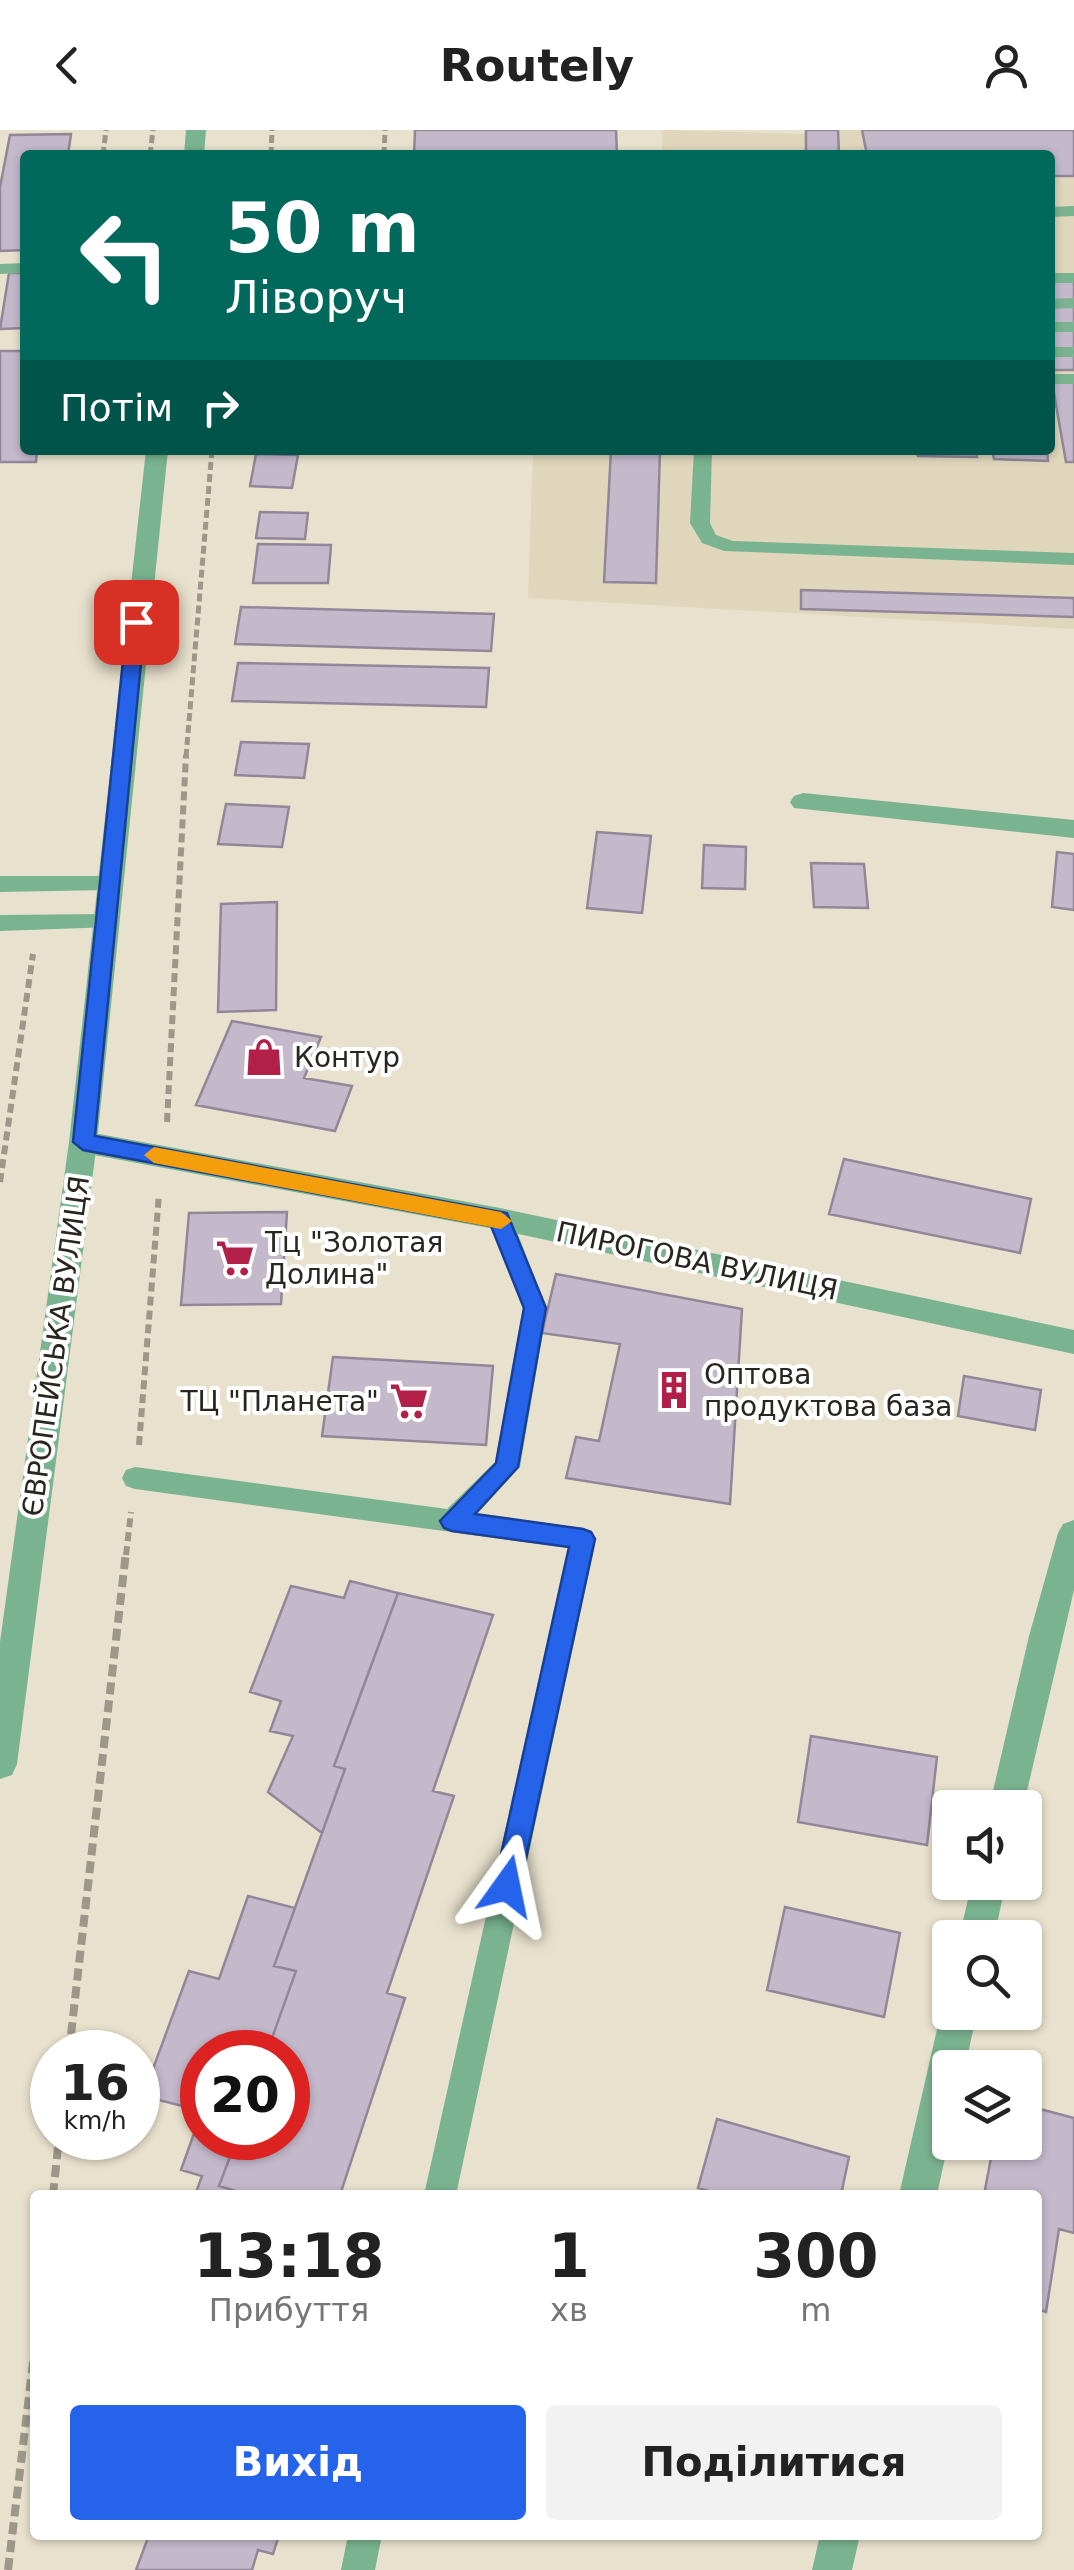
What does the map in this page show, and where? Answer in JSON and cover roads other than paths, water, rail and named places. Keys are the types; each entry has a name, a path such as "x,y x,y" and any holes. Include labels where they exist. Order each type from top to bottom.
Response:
{"street":[{"name":"ЄВРОПЕЙСЬКА ВУЛИЦЯ","path":"0,1764 83,1142 156,455"},
{"path":"803,802 1074,829"},
{"name":"ПИРОГОВА ВУЛИЦЯ","path":"83,1142 500,1219 1074,1342"},
{"path":"1010,1790 1045,1636 1074,1534"},
{"path":"919,2190 955,2030"},
{"path":"832,2570 839,2540"}],"lane":[{"path":"703,455 700,523 710,539 731,547 1074,559"},
{"path":"0,884 108,883"},
{"path":"0,923 104,922"},
{"path":"452,1521 506,1467 535,1308 500,1219"},
{"path":"135,1478 583,1539 441,2190"},
{"path":"358,2570 364,2540"}],"place":[{"name":"Контур","path":"264,1057"},
{"name":"Тц \"Золотая Долина\"","path":"235,1258"},
{"name":"Оптова продуктова база","path":"674,1390"},
{"name":"ТЦ \"Планета\"","path":"409,1401"}]}
